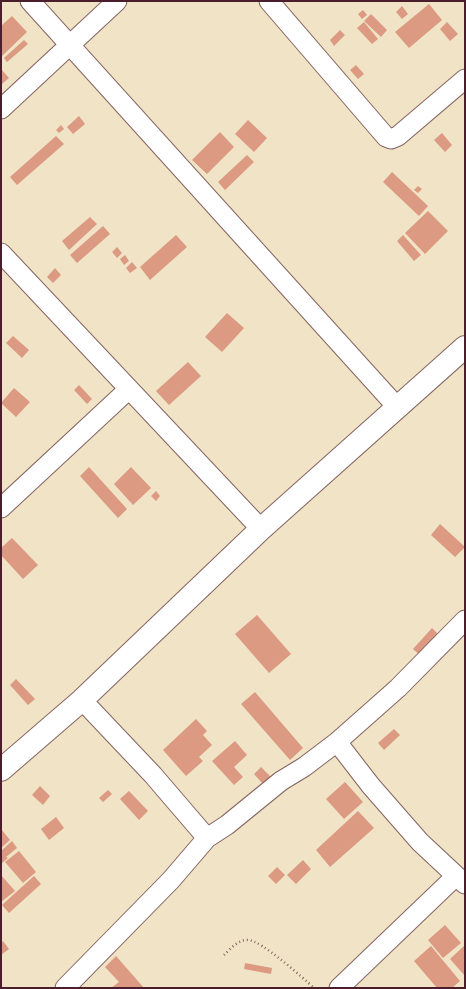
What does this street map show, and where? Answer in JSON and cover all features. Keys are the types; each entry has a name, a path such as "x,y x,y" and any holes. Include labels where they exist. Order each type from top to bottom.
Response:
{"street":[{"path":"30,1 398,408"},
{"path":"1,109 117,1"},
{"path":"274,3 386,137 391,138 398,136 464,82"},
{"path":"1,252 261,529"},
{"path":"1,770 82,700 261,529 465,347"},
{"path":"1,508 129,389"},
{"path":"65,988 175,875 207,838 230,823 281,781 304,767 337,742 398,688 446,640 462,629"},
{"path":"82,700 153,775 207,838"},
{"path":"337,742 371,786 420,842 461,880 339,988"}],"path":[{"path":"224,955 233,946 244,940 253,941 282,961 314,988"}],"building":[{"path":"429,4 442,20 409,48 395,32"},
{"path":"402,6 408,14 402,19 396,12"},
{"path":"363,10 367,15 362,19 358,14"},
{"path":"371,14 387,30 381,37 364,21"},
{"path":"12,16 27,32 2,56 1,26"},
{"path":"364,22 378,39 372,44 357,28"},
{"path":"447,22 458,34 450,41 440,29"},
{"path":"340,30 345,35 334,46 330,40"},
{"path":"24,40 28,44 7,62 4,58"},
{"path":"356,65 364,74 358,79 350,70"},
{"path":"1,69 9,78 2,84 1,82"},
{"path":"79,116 85,124 73,134 67,127"},
{"path":"248,120 267,138 254,152 235,134"},
{"path":"61,125 64,129 59,133 56,130"},
{"path":"220,132 234,147 207,174 192,160"},
{"path":"442,133 452,145 445,152 434,140"},
{"path":"56,136 64,144 17,185 10,177"},
{"path":"247,155 254,162 225,190 218,182"},
{"path":"392,172 428,206 419,216 383,182"},
{"path":"418,186 422,189 418,193 414,190"},
{"path":"428,211 448,231 425,254 405,233"},
{"path":"90,217 97,224 69,250 62,241"},
{"path":"103,226 110,234 77,263 70,255"},
{"path":"176,235 187,247 150,280 140,267"},
{"path":"403,235 421,255 414,261 397,241"},
{"path":"117,247 122,253 117,258 112,252"},
{"path":"125,255 129,261 124,265 120,259"},
{"path":"132,262 137,268 130,273 126,268"},
{"path":"55,268 61,275 53,283 47,277"},
{"path":"227,313 244,328 222,352 205,337"},
{"path":"13,336 29,350 22,358 6,343"},
{"path":"188,362 201,376 169,405 156,391"},
{"path":"79,385 92,399 87,404 74,390"},
{"path":"14,388 30,402 16,417 1,403"},
{"path":"89,467 127,509 118,518 80,476"},
{"path":"131,467 151,488 133,505 114,484"},
{"path":"156,491 160,496 156,501 151,496"},
{"path":"440,524 465,547 455,557 431,535"},
{"path":"12,538 38,565 23,579 1,555 1,548"},
{"path":"257,615 291,654 269,673 235,634"},
{"path":"432,628 441,637 422,657 413,649"},
{"path":"16,679 35,699 28,705 10,685"},
{"path":"255,692 303,748 290,760 241,704"},
{"path":"196,719 207,731 203,735 212,745 199,757 203,761 186,776 163,750"},
{"path":"394,729 400,735 384,750 378,743"},
{"path":"235,741 247,755 234,767 243,777 234,785 212,761"},
{"path":"261,767 271,777 263,784 254,774"},
{"path":"345,782 363,802 344,819 326,799"},
{"path":"40,786 50,796 43,805 32,795"},
{"path":"108,790 112,794 103,802 99,798"},
{"path":"129,791 148,811 139,820 120,799"},
{"path":"358,811 374,828 330,867 316,850"},
{"path":"56,817 64,828 49,840 41,829"},
{"path":"1,829 10,840 1,848"},
{"path":"12,841 17,848 6,857 8,858 1,864 1,851"},
{"path":"19,851 36,872 23,883 5,862"},
{"path":"303,860 311,869 296,884 287,875"},
{"path":"277,867 285,875 276,884 268,876"},
{"path":"1,875 15,891 1,902"},
{"path":"34,876 41,884 9,913 2,905"},
{"path":"445,925 461,943 443,958 428,940"},
{"path":"3,941 9,949 1,955 1,943"},
{"path":"465,945 465,976 450,959"},
{"path":"431,946 460,981 452,988 437,988 414,961"},
{"path":"116,956 144,988 111,988 119,982 105,967"},
{"path":"245,963 272,968 271,974 244,969"}]}
